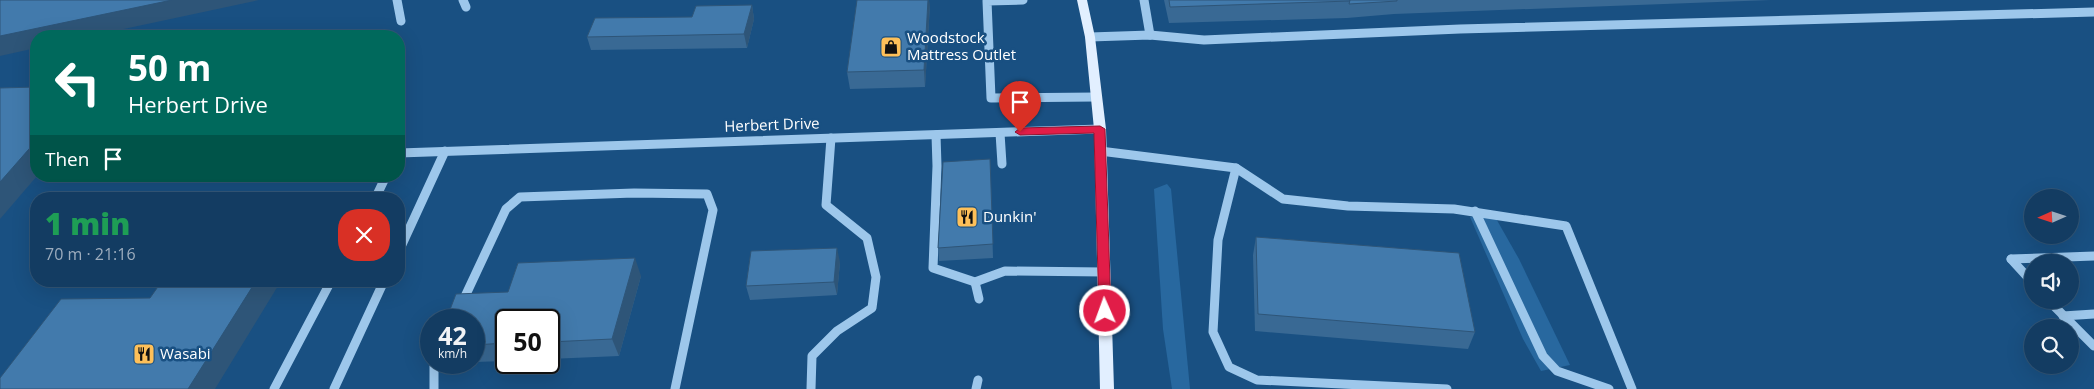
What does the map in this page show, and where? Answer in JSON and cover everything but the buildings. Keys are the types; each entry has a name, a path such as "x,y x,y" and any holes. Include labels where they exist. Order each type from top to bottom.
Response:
{"main road":[{"path":"1082,0 1090,38 1100,129 1107,389"}],"street":[{"path":"397,0 401,21"},
{"path":"1023,0 987,1 991,98 1096,97"},
{"path":"1144,0 1150,35"},
{"path":"1090,38 1150,35 1204,40 1480,28 2094,12"},
{"name":"Herbert Drive","path":"405,153 1100,129"},
{"path":"1000,132 1002,164"},
{"path":"936,135 937,166 933,268 975,282 1005,271 1104,272"},
{"path":"811,389 812,356 837,331 872,308 876,277 867,238 826,205 831,138"},
{"path":"405,238 446,151"},
{"path":"1100,152 1236,168 1283,199 1348,206 1454,209 1566,226 1632,389"},
{"path":"1236,168 1218,240 1213,332 1229,367 1257,380 1448,389"},
{"path":"459,309 506,209 520,197 634,193 707,194 713,210 675,389"},
{"path":"1475,212 1543,356 1557,371 1609,389"},
{"path":"2079,257 2094,256"},
{"path":"2024,259 2011,259 2024,273"},
{"path":"975,282 978,299"},
{"path":"274,389 328,287"},
{"path":"334,389 381,287"},
{"path":"2056,309 2094,346"},
{"path":"2063,316 2094,314"},
{"path":"434,374 434,389"}],"shaded area":[{"path":"1167,184 1171,189 1190,389 1172,389 1163,329 1154,189"},
{"path":"1494,215 1519,259 1570,365 1541,371 1523,339 1470,217"}],"place":[{"name":"Woodstock Mattress Outlet","path":"891,47"},
{"name":"Dunkin'","path":"967,217"},
{"name":"Wasabi","path":"144,354"}],"route":[{"path":"1020,132 1100,129 1105,311"}]}
